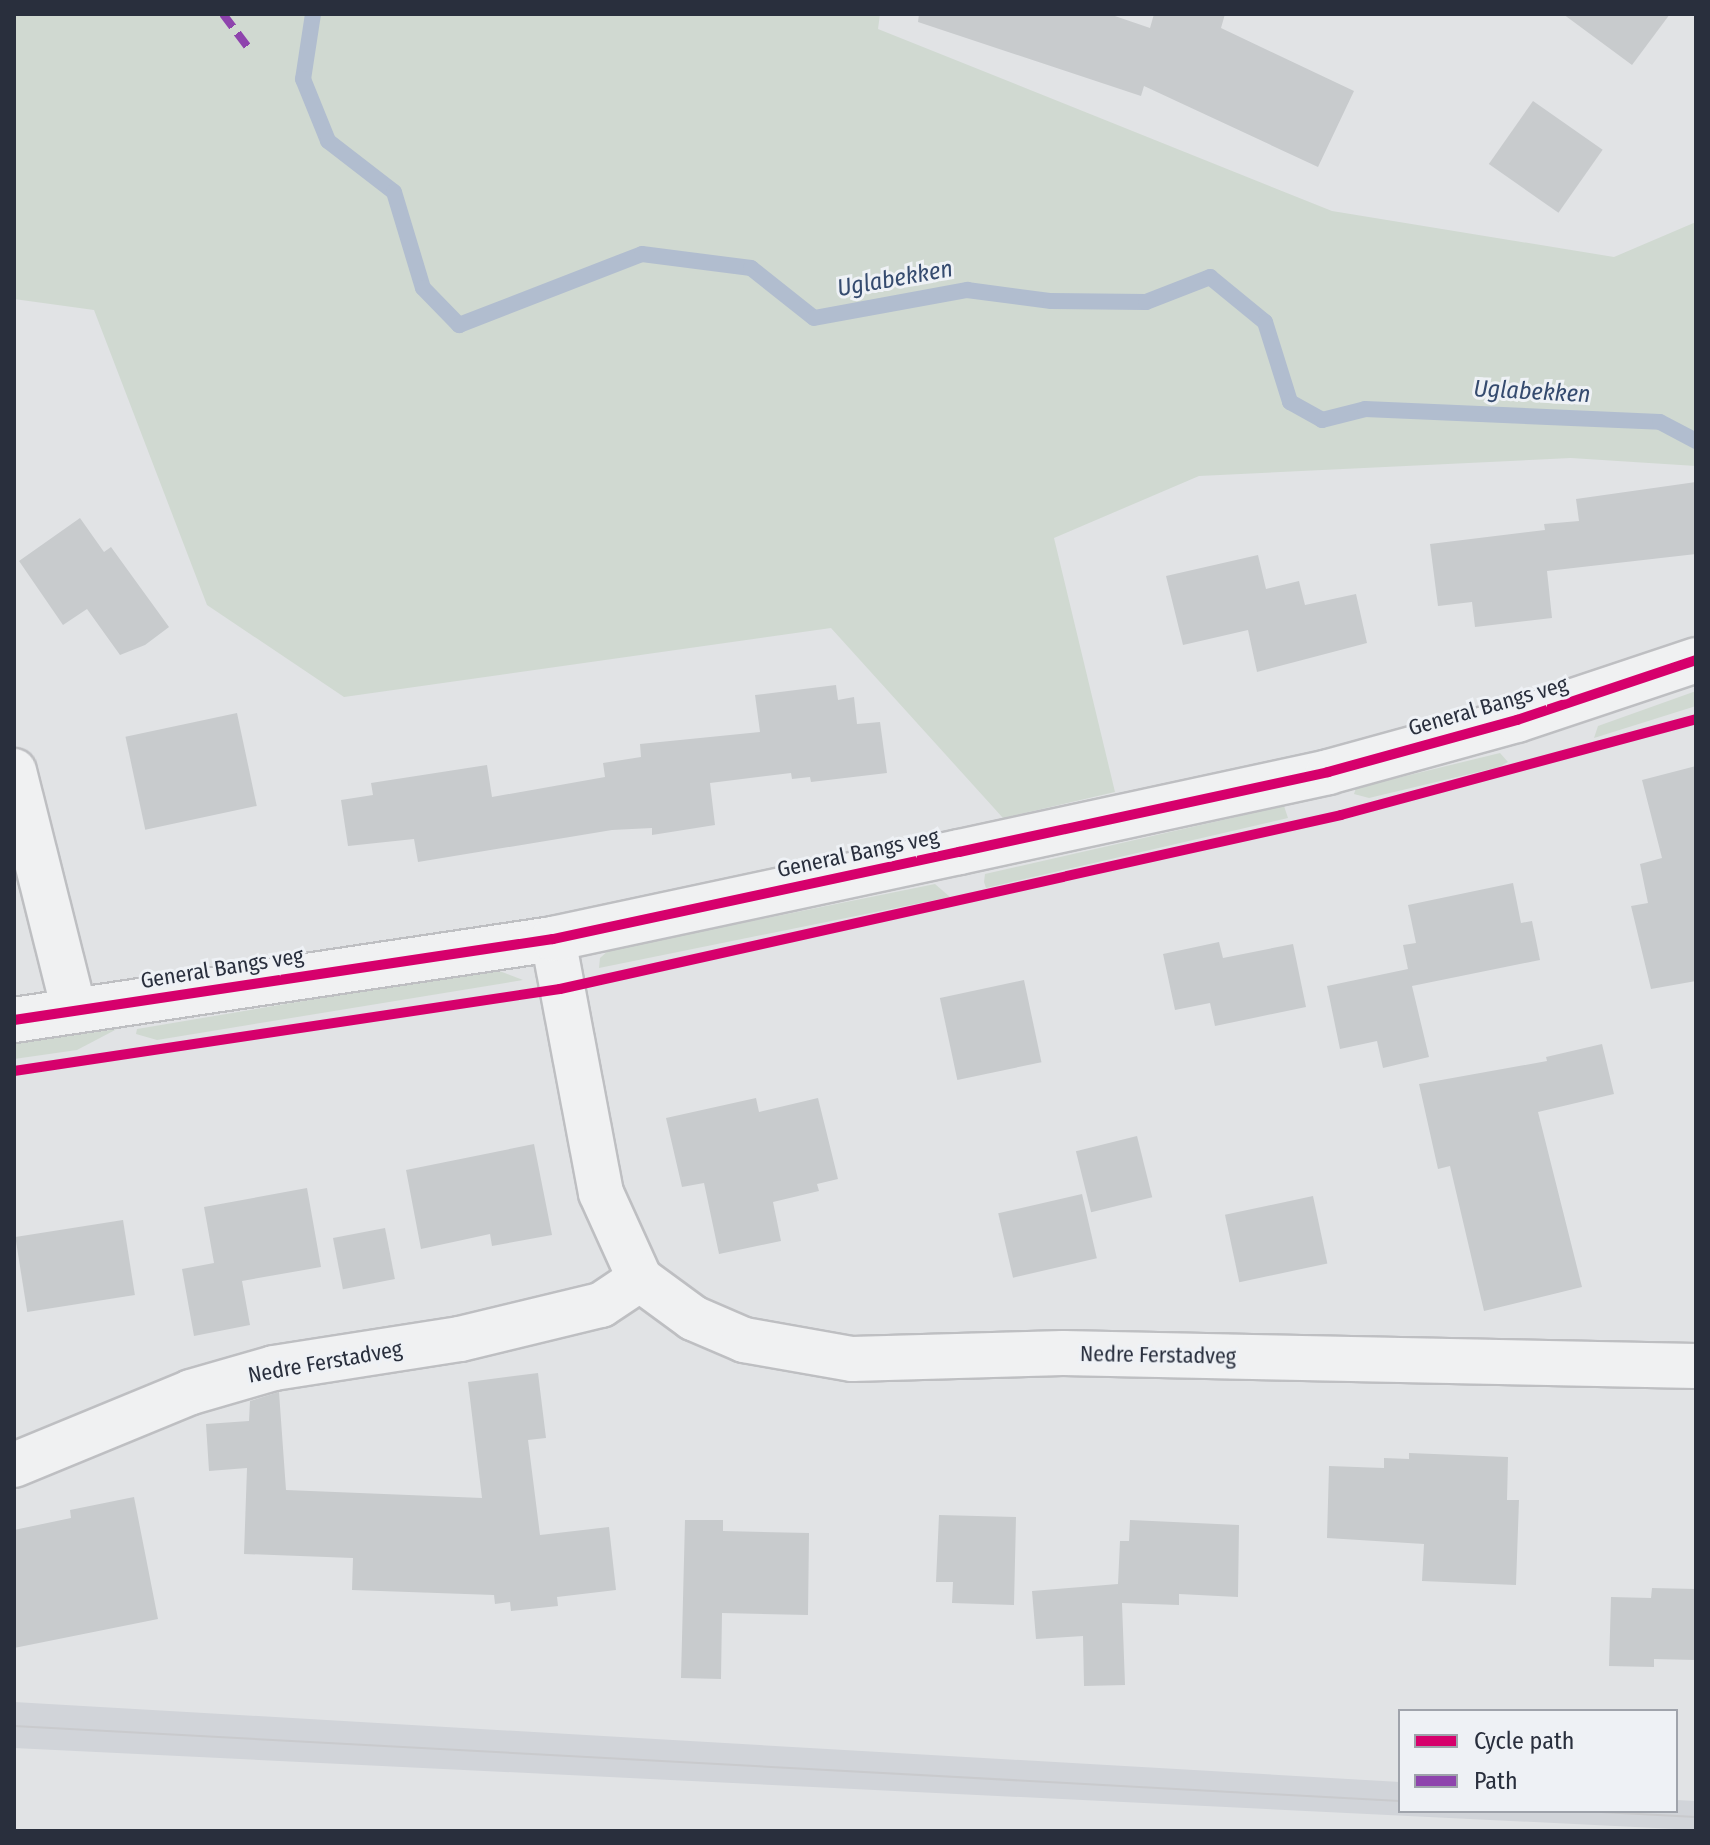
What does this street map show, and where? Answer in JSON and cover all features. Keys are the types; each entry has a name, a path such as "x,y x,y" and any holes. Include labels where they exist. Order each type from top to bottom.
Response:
{"street":[{"name":"General Bangs veg","path":"14,1020 553,939 1328,772 1529,716 1696,660"},
{"path":"14,771 74,1010"},
{"name":"Nedre Ferstadveg","path":"553,939 601,1193 640,1279 693,1318 744,1340 852,1359 1063,1353 1696,1366"},
{"name":"Nedre Ferstadveg","path":"14,1465 191,1392 274,1368 460,1339 601,1305 640,1279"}],"shaded area":[{"path":"14,14 880,14 878,29 1332,211 1614,257 1696,222 1696,466 1571,458 1199,476 1054,538 1115,792 1003,818 831,628 344,697 207,605 94,310 14,299"},
{"path":"1696,691 1696,706 1594,738 1598,726"},
{"path":"1500,753 1508,762 1499,767 1369,798 1354,794 1356,788"},
{"path":"1284,806 1288,818 986,888 984,882 985,874"},
{"path":"935,884 950,897 599,968 600,958 609,950"},
{"path":"494,969 523,980 157,1040 136,1034 137,1029"},
{"path":"117,1029 77,1050 14,1059 14,1044"},
{"path":"14,1702 1398,1782 1398,1813 1678,1813 1678,1800 1696,1801 1696,1830 14,1748"}],"building":[{"path":"919,14 1109,14 1150,28 1154,14 1225,14 1221,28 1354,91 1318,167 1144,86 1141,96 918,22"},
{"path":"1563,14 1670,14 1632,65"},
{"path":"1533,101 1603,150 1558,213 1489,164"},
{"path":"1696,482 1696,554 1547,571 1552,618 1475,627 1472,602 1438,606 1430,544 1545,530 1544,524 1579,521 1576,499"},
{"path":"80,518 104,552 111,547 169,627 145,645 120,655 87,609 63,625 19,561"},
{"path":"1258,555 1266,589 1299,581 1305,605 1356,594 1367,643 1257,672 1248,630 1183,645 1166,576"},
{"path":"836,685 838,700 854,697 857,724 880,722 887,773 811,782 810,777 792,779 791,773 710,783 715,825 652,835 652,828 612,830 418,862 414,839 348,846 341,800 373,795 371,783 487,765 492,797 605,777 603,763 641,757 640,744 760,732 755,695"},
{"path":"237,713 257,806 145,830 125,737"},
{"path":"1696,766 1696,981 1651,989 1631,906 1648,903 1640,864 1662,858 1642,780"},
{"path":"1513,883 1521,923 1532,921 1540,960 1412,986 1429,1057 1383,1068 1377,1041 1340,1049 1327,986 1408,969 1403,945 1416,943 1408,905"},
{"path":"1219,942 1223,958 1293,944 1306,1007 1215,1026 1210,1003 1175,1010 1163,954"},
{"path":"1024,980 1041,1062 957,1080 940,998"},
{"path":"1602,1044 1614,1094 1538,1112 1582,1287 1484,1311 1450,1166 1438,1169 1419,1084 1547,1061 1546,1057"},
{"path":"756,1098 759,1112 818,1098 838,1179 817,1184 819,1191 773,1202 781,1241 719,1254 704,1183 682,1187 666,1118"},
{"path":"1137,1136 1152,1197 1091,1212 1076,1151"},
{"path":"534,1144 552,1235 492,1246 490,1234 421,1249 406,1170"},
{"path":"307,1188 321,1267 242,1281 250,1325 194,1336 182,1269 214,1263 204,1207"},
{"path":"1082,1194 1097,1258 1013,1278 998,1213"},
{"path":"1313,1196 1327,1263 1239,1282 1225,1215"},
{"path":"123,1220 135,1295 27,1312 15,1237"},
{"path":"385,1228 395,1279 343,1289 333,1238"},
{"path":"538,1373 546,1438 528,1440 540,1535 609,1527 616,1590 557,1597 558,1606 511,1611 510,1602 495,1604 494,1595 352,1590 353,1558 244,1554 247,1468 209,1471 206,1424 249,1421 250,1401 279,1392 286,1490 482,1498 468,1382"},
{"path":"1409,1453 1508,1457 1507,1500 1519,1500 1516,1585 1422,1581 1424,1544 1327,1538 1329,1466 1384,1468 1384,1458 1409,1459"},
{"path":"134,1497 158,1619 14,1648 14,1530 71,1518 70,1510"},
{"path":"939,1515 1016,1517 1014,1605 952,1603 953,1582 936,1582"},
{"path":"685,1520 723,1520 723,1531 809,1533 808,1615 722,1613 721,1679 681,1678"},
{"path":"1130,1520 1239,1525 1238,1597 1179,1594 1179,1605 1122,1603 1125,1685 1084,1686 1083,1636 1036,1639 1032,1591 1118,1584 1120,1541 1129,1541"},
{"path":"1652,1588 1696,1589 1696,1660 1654,1659 1654,1667 1609,1666 1611,1597 1651,1598"}],"waterway":[{"name":"Uglabekken","path":"313,14 303,79 328,141 394,192 423,288 459,325 642,254 751,268 814,318 967,290 1051,301 1146,302 1210,277 1265,322 1290,402 1322,420 1365,409 1660,422 1696,441"}],"tram line":[{"path":"14,1726 1398,1801"},
{"path":"1620,1813 1696,1817"}],"marked path":[{"path":"223,14 250,50"}],"cycle path":[{"path":"14,1020 553,939 1328,772 1517,720 1696,660"},
{"path":"14,1071 560,989 1341,815 1696,719"}]}
